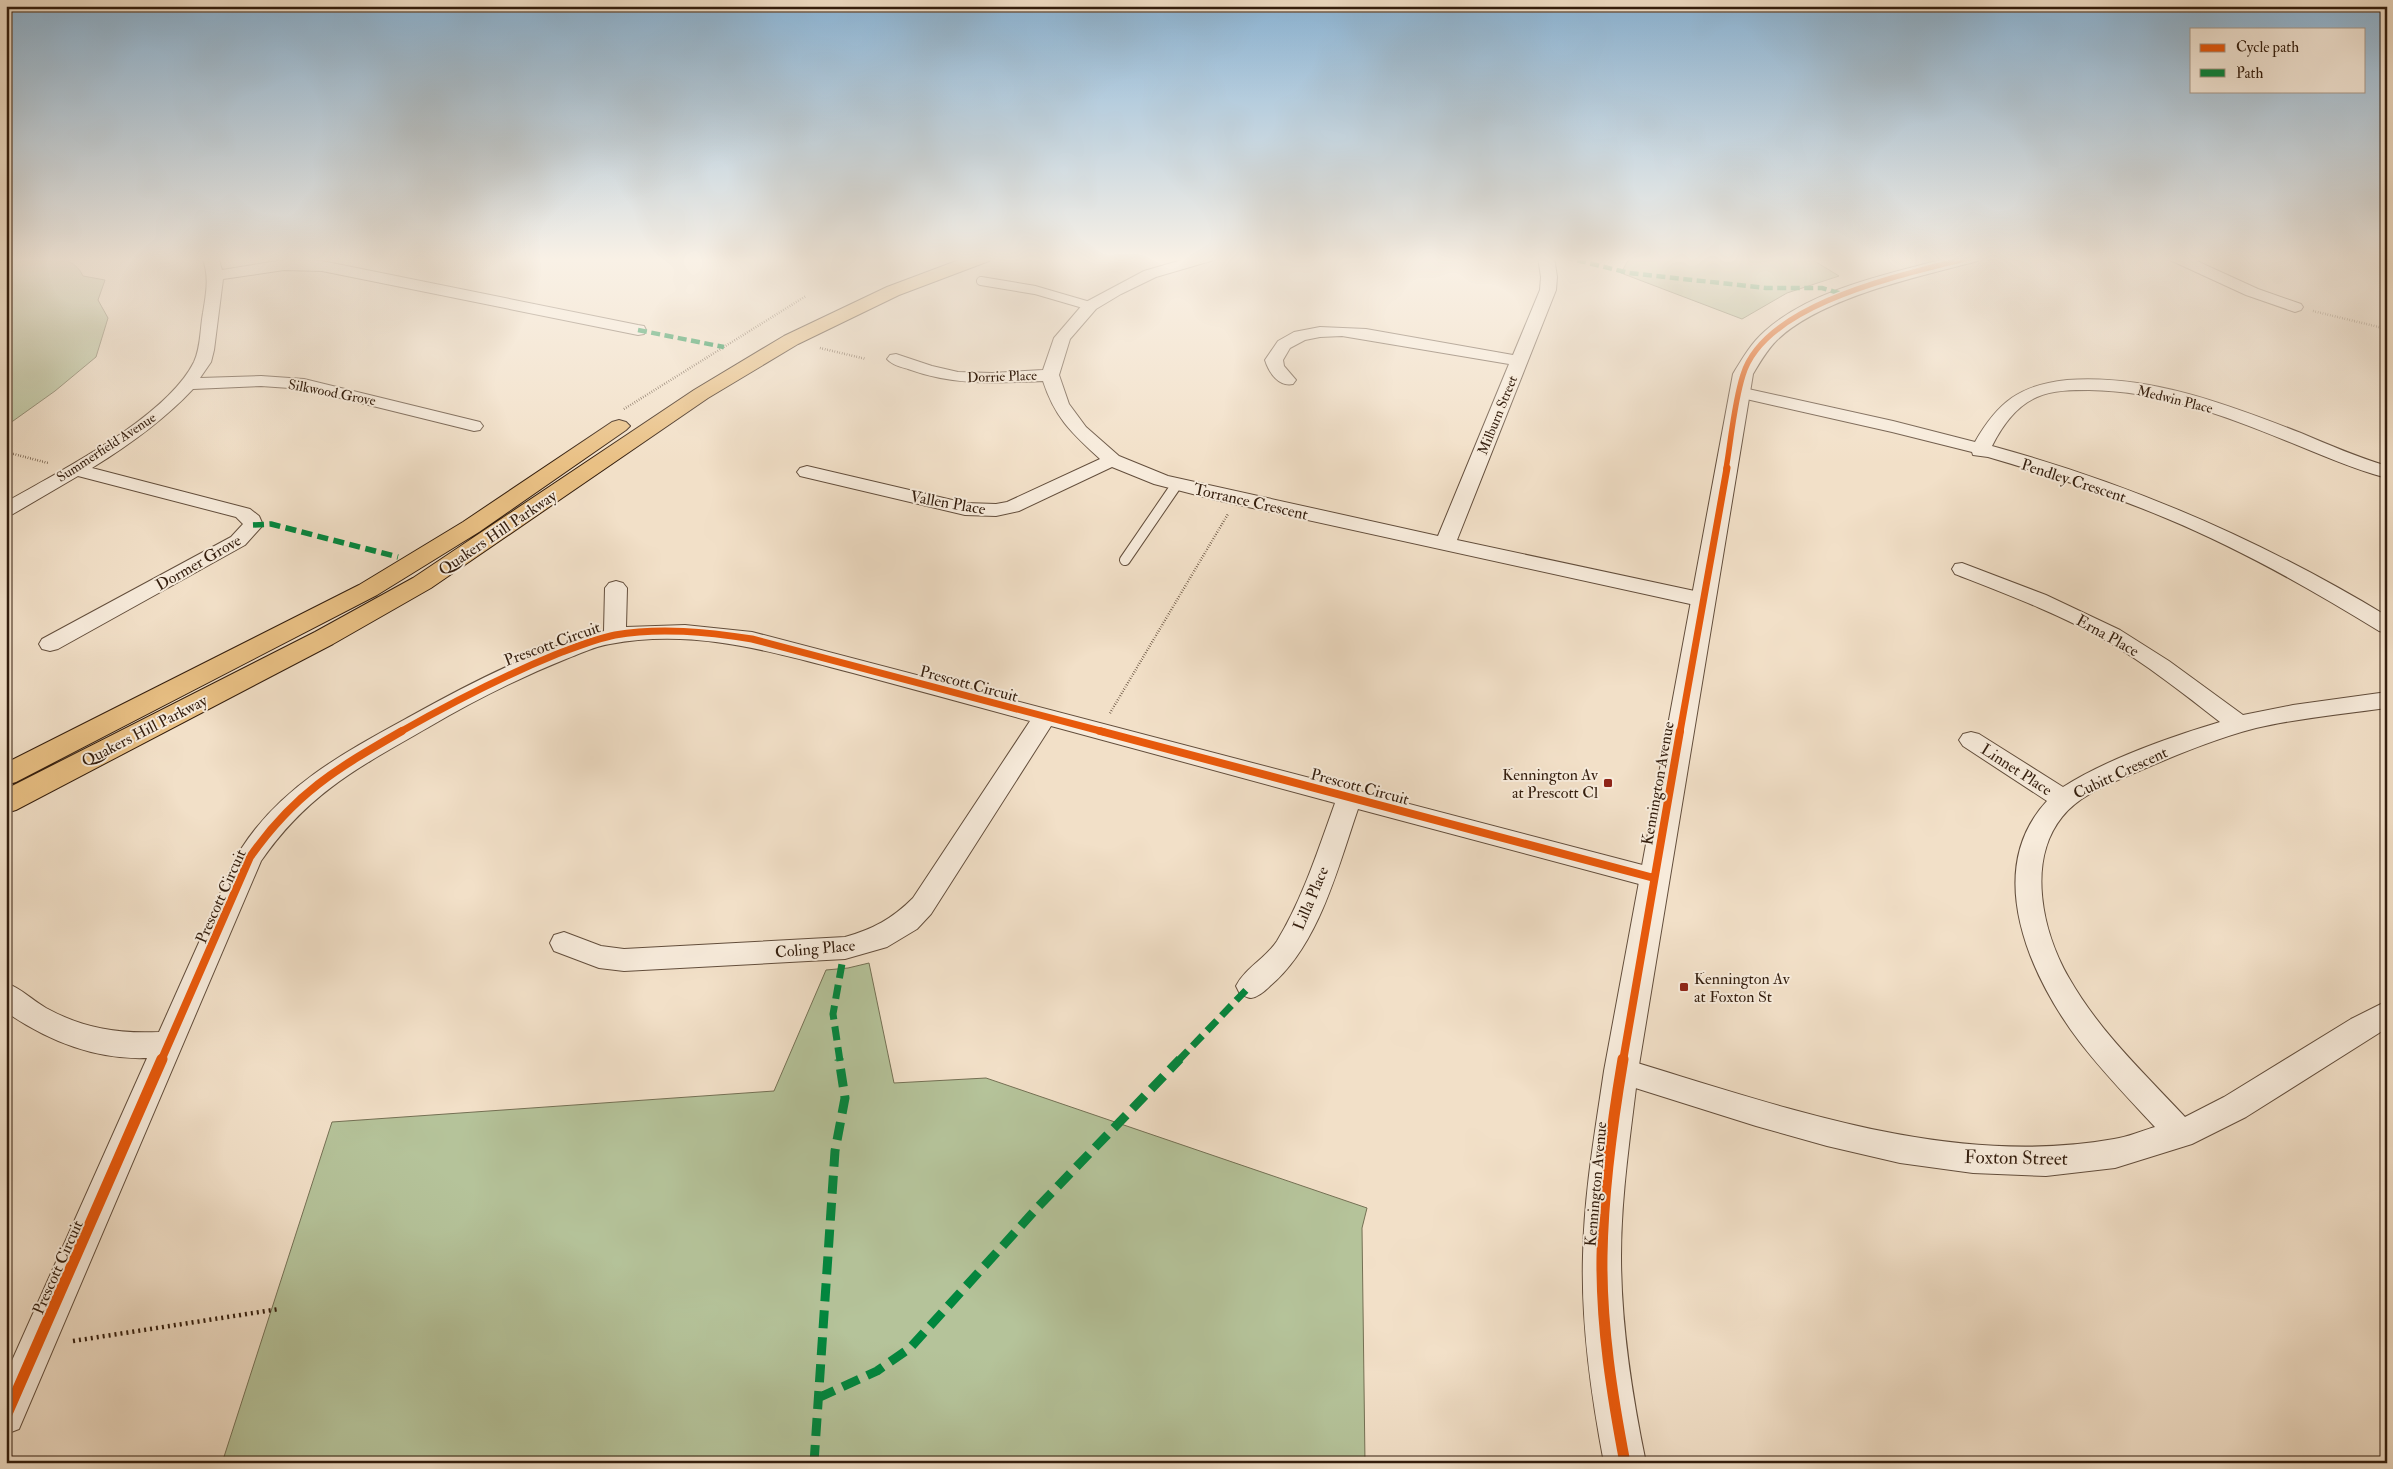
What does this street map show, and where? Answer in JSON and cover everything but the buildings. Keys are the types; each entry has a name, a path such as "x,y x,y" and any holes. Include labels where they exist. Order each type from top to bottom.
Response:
{"main road":[{"name":"Quakers Hill Parkway","path":"6,774 368,590 471,527 670,392 785,326"},
{"name":"Quakers Hill Parkway","path":"6,802 324,638 422,583 701,394 791,340 821,326"}],"street":[{"name":"Summerfield Avenue","path":"6,510 136,430 166,407 188,384 204,356 209,326"},
{"path":"616,326 638,330"},
{"path":"1050,375 1062,338 1073,326"},
{"name":"Milburn Street","path":"1444,544 1534,326"},
{"name":"Kennington Avenue","path":"1625,1463 1611,1388 1602,1255 1607,1172 1621,1070 1742,374 1751,357 1763,342 1784,326"},
{"path":"1287,380 1276,367 1274,360 1280,348 1297,337 1323,332 1364,334 1520,361"},
{"name":"Dorrie Place","path":"896,359 927,371 959,378 1050,375"},
{"name":"Torrance Crescent","path":"1050,375 1060,405 1080,431 1112,460 1177,484 1704,600"},
{"name":"Silkwood Grove","path":"188,384 261,381 304,384 436,414 474,426"},
{"name":"Medwin Place","path":"1980,451 1990,431 2008,408 2026,395 2066,386 2099,385 2156,392 2196,402 2363,465 2387,472"},
{"name":"Pendley Crescent","path":"1739,392 1833,412 1980,451 2096,485 2179,516 2293,571 2387,626"},
{"name":"Vallen Place","path":"807,472 965,509 991,510 1012,507 1112,460"},
{"name":"Dormer Grove","path":"50,644 232,545 244,536 253,525 252,520 243,514 74,469"},
{"name":"Erna Place","path":"1962,569 2046,603 2111,634 2177,677 2239,724"},
{"path":"614,636 616,588"},
{"name":"Prescott Circuit","path":"6,1416 250,857 267,832 302,795 342,766 477,689 533,663 614,636 675,632 736,636 1654,878"},
{"name":"Cubitt Crescent","path":"2181,1134 2092,1034 2067,998 2047,964 2034,929 2029,897 2028,866 2036,840 2047,817 2063,799 2098,779 2142,760 2239,724 2387,700"},
{"name":"Coling Place","path":"564,943 599,957 624,960 834,949 877,939 907,921 922,906 1045,718"},
{"name":"Linnet Place","path":"1971,740 2063,799"},
{"name":"Lilla Place","path":"1250,986 1270,970 1287,950 1305,916 1350,797"},
{"path":"6,995 34,1017 92,1040 130,1046 170,1044"},
{"name":"Foxton Street","path":"1621,1070 1856,1140 1894,1148 1973,1158 2020,1160 2105,1156 2141,1149 2211,1121 2386,1015"}],"lane":[{"path":"1125,560 1177,484"}],"path":[{"path":"2375,326 2387,329"},
{"path":"814,346 866,359"},
{"path":"6,452 50,464"},
{"path":"1109,715 1231,511"},
{"path":"73,1341 279,1309"}],"green space":[{"path":"6,326 106,326 96,357 55,391 6,426"},
{"path":"869,963 894,1083 986,1078 1367,1208 1362,1228 1365,1463 222,1463 332,1122 774,1091 826,970 848,968"}],"marked path":[{"path":"638,330 724,347"},
{"path":"253,525 271,524 398,557"},
{"path":"814,1463 835,1151 845,1098 833,1014 843,958"},
{"path":"818,1398 877,1371 910,1348 1038,1207 1250,986"}],"cycle path":[{"path":"1625,1463 1612,1386 1602,1282 1606,1186 1621,1071 1743,374 1755,353 1770,336 1783,326"},
{"path":"6,1416 250,857 268,832 281,816 304,794 341,767 445,707 484,687 545,659 591,642 617,635 668,632 719,634 752,639 1654,878"}],"place":[{"name":"Kennington Av at Prescott Cl","path":"1608,783"},
{"name":"Kennington Av at Foxton St","path":"1684,987"}]}
